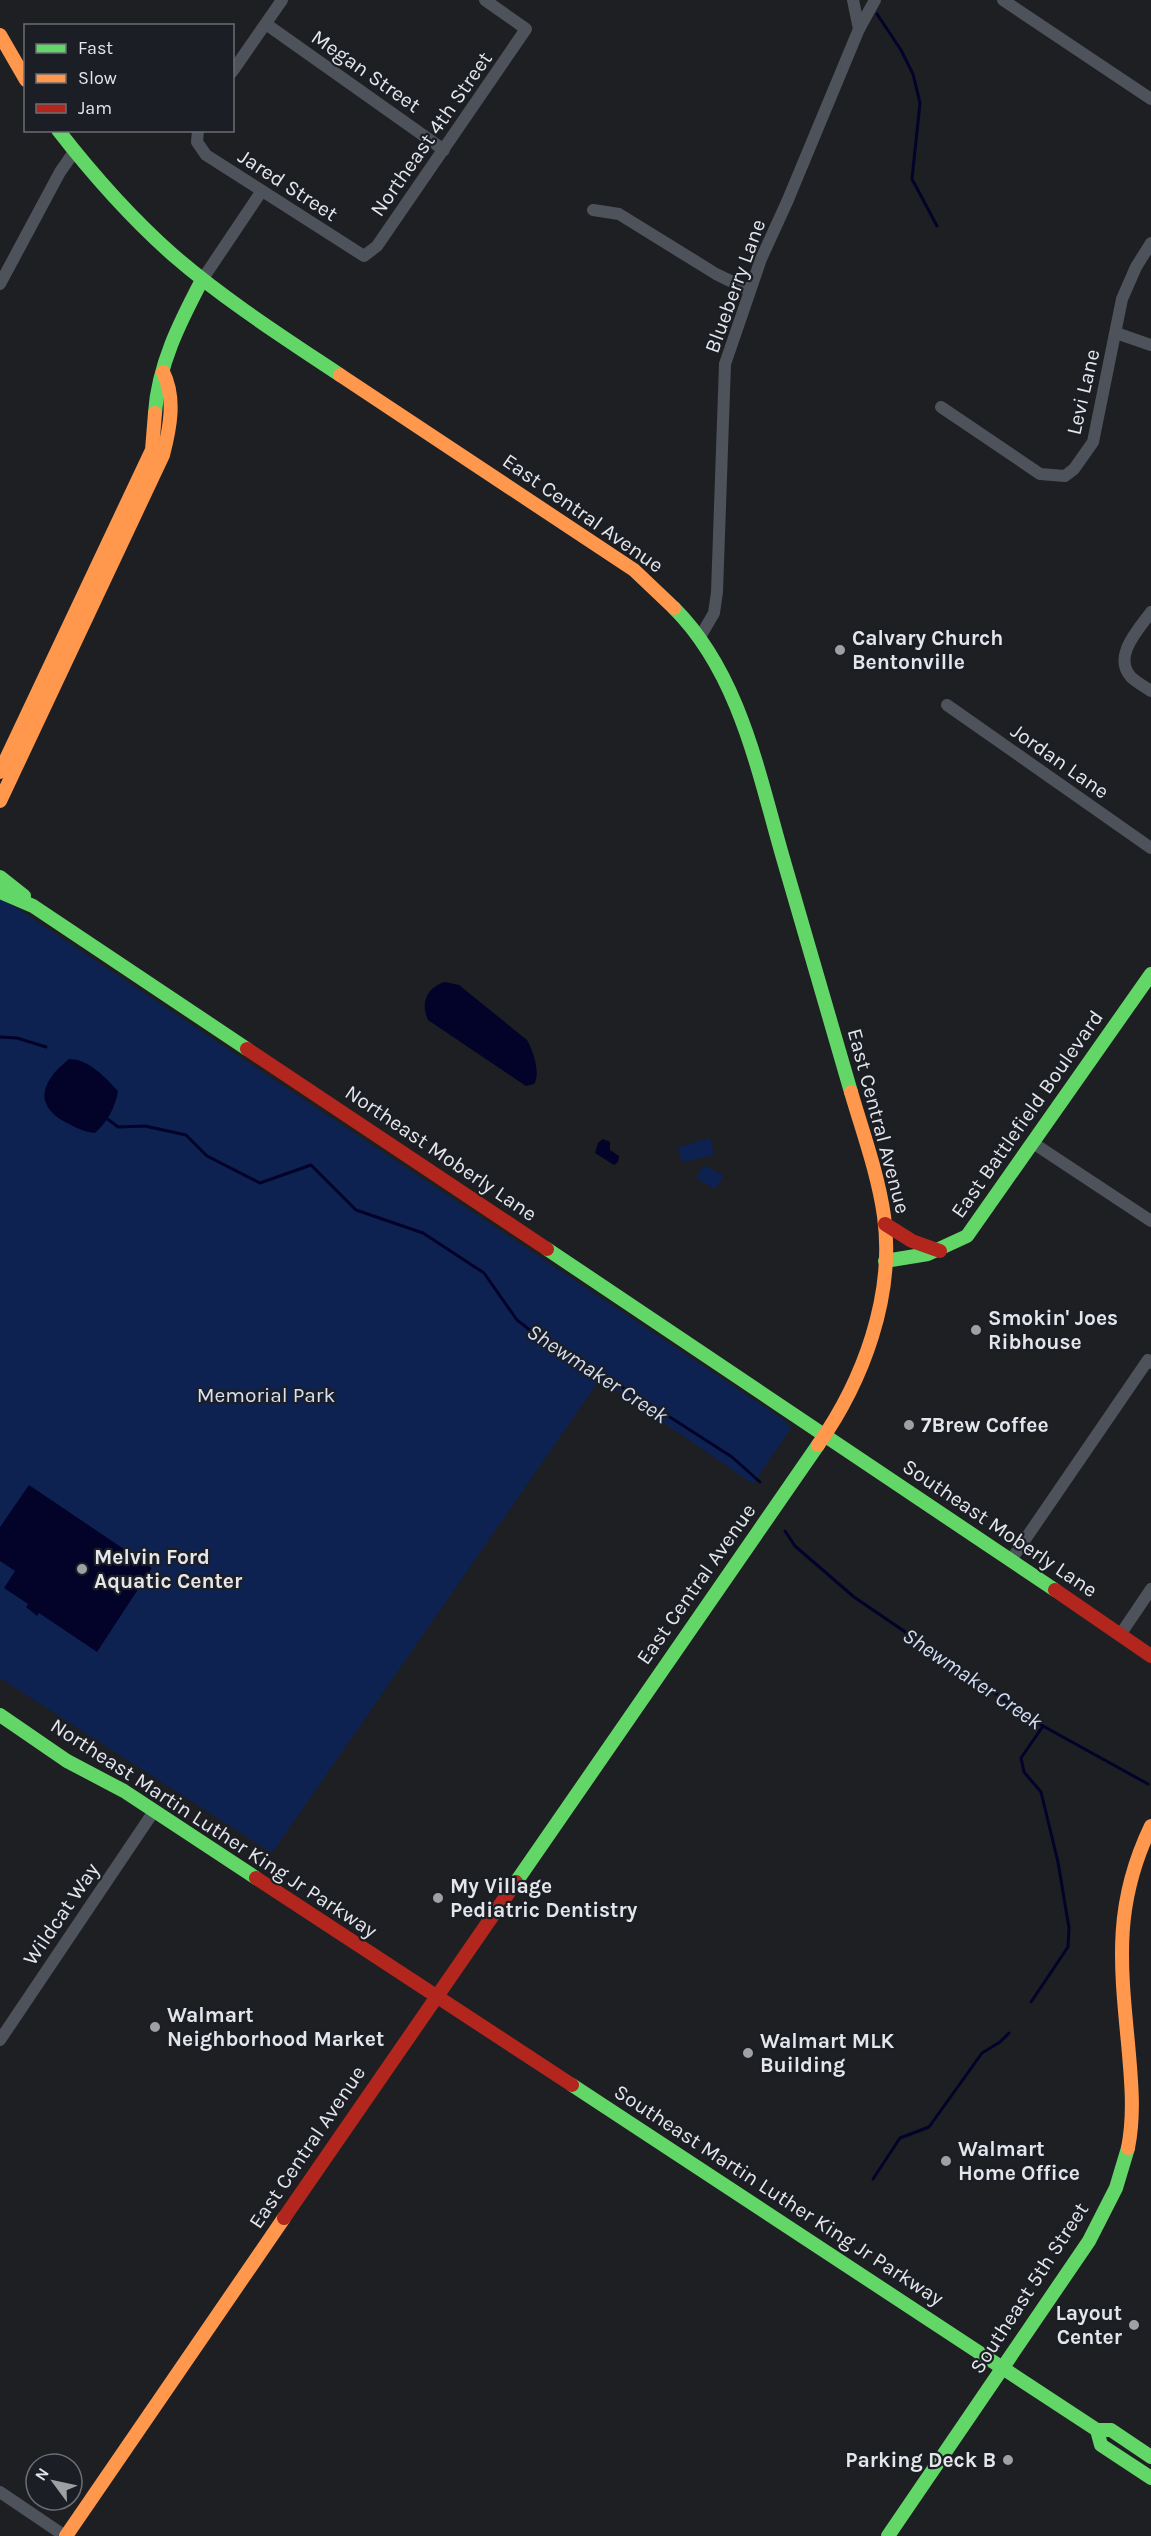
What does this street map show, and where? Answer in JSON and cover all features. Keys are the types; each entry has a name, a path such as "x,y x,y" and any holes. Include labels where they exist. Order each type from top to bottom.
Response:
{"street":[{"path":"234,69 282,0"},
{"name":"Northeast 4th Street","path":"364,256 377,246 526,29 485,0"},
{"path":"853,0 859,29"},
{"name":"Blueberry Lane","path":"699,637 714,613 717,592 726,364 749,290 859,29 875,0"},
{"path":"1003,0 1151,99"},
{"name":"Megan Street","path":"266,24 444,150"},
{"path":"0,35 24,77"},
{"name":"East Central Avenue","path":"59,132 105,190 152,238 202,280 634,570 676,608 699,637 718,667 744,728 754,759 873,1167 885,1224 885,1261 878,1315 866,1356 845,1402 825,1435 66,2536"},
{"name":"Jared Street","path":"197,136 206,155 364,256"},
{"path":"0,284 60,172 74,152"},
{"path":"0,772 152,450 156,429 157,392 171,344 202,280 261,192"},
{"path":"593,210 619,214 716,274 749,290"},
{"name":"Levi Lane","path":"941,407 1040,474 1065,476 1081,461 1093,442 1122,299 1127,284 1151,243"},
{"path":"1116,333 1151,345"},
{"path":"0,801 163,455 168,437 170,382 163,372"},
{"path":"1151,612 1127,646 1124,656 1130,676 1151,691"},
{"name":"Jordan Lane","path":"947,705 1151,848"},
{"name":"Northeast Moberly Lane","path":"0,877 21,892 33,906"},
{"name":"Northeast Moberly Lane","path":"0,892 33,906 825,1435"},
{"name":"East Battlefield Boulevard","path":"885,1261 910,1260 940,1251 967,1236 1151,974"},
{"path":"1033,1143 1151,1221"},
{"path":"885,1224 912,1242 940,1251"},
{"path":"1011,1560 1149,1362"},
{"name":"Southeast Moberly Lane","path":"825,1435 1151,1656"},
{"path":"1120,1635 1151,1589"},
{"name":"Northeast Martin Luther King Jr Parkway","path":"0,1715 67,1761 124,1791 436,1997"},
{"name":"Wildcat Way","path":"0,2040 154,1811"},
{"name":"Southeast 5th Street","path":"888,2536 1097,2226 1114,2193 1127,2153 1133,2108 1120,1968 1120,1932 1127,1888 1151,1826"},
{"name":"Southeast Martin Luther King Jr Parkway","path":"436,1997 1097,2430 1111,2430 1151,2457"},
{"name":"Southeast Martin Luther King Jr Parkway","path":"1097,2430 1101,2445 1151,2478"},
{"path":"0,2492 66,2536"}],"green space":[{"name":"Memorial Park","path":"0,897 784,1420 791,1428 753,1484 600,1379 272,1853 0,1678"},
{"path":"710,1138 714,1155 682,1162 678,1147"},
{"path":"704,1165 724,1176 715,1189 696,1178"}],"shaded area":[{"path":"445,982 459,985 527,1040 534,1056 537,1074 534,1084 526,1086 428,1020 425,1008 427,996 439,984"},
{"path":"69,1059 90,1066 118,1091 110,1114 95,1133 83,1130 54,1115 45,1099 48,1083"},
{"path":"603,1139 610,1142 610,1150 619,1156 618,1162 614,1165 595,1153 598,1143"},
{"name":"Melvin Ford Aquatic Center","path":"29,1485 152,1568 97,1652 39,1613 37,1616 26,1607 28,1604 4,1588 15,1571 0,1561 0,1527"}],"waterway":[{"path":"877,14 901,50 913,74 920,103 912,179 937,226"},
{"name":"Shewmaker Creek","path":"0,1037 17,1038 46,1047"},
{"name":"Shewmaker Creek","path":"105,1117 118,1127 145,1126 186,1135 207,1156 260,1183 311,1165 356,1210 423,1233 484,1273 517,1320 553,1348 634,1394 732,1457 760,1482"},
{"name":"Shewmaker Creek","path":"785,1531 795,1546 854,1597 1043,1726 1148,1784"},
{"path":"1031,2002 1068,1947 1069,1928 1058,1862 1041,1792 1024,1772 1021,1758 1043,1726"},
{"path":"873,2179 900,2138 929,2127 982,2053 1000,2042 1009,2033"}],"traffic: fast":[{"path":"60,132 112,195 173,255 234,303 340,375"},
{"path":"155,413 157,395 171,344 202,280"},
{"path":"674,608 697,635 716,664 745,729 851,1092"},
{"path":"0,877 24,896"},
{"path":"0,892 33,906 247,1049"},
{"path":"885,1261 928,1254 967,1236 1151,974"},
{"path":"547,1249 1055,1590"},
{"path":"516,1882 818,1445"},
{"path":"0,1715 67,1761 124,1791 256,1878"},
{"path":"572,2085 1097,2430 1111,2430 1151,2457"},
{"path":"888,2536 1089,2241 1116,2188 1128,2148"},
{"path":"1097,2430 1101,2445 1151,2478"}],"traffic: slow":[{"path":"0,35 24,77"},
{"path":"0,801 163,455 170,424 171,403 163,372"},
{"path":"340,375 634,570 674,608"},
{"path":"0,772 152,450 155,413"},
{"path":"818,1445 834,1420 862,1366 880,1307 885,1277 884,1216 870,1154 851,1092"},
{"path":"1128,2148 1132,2096 1123,1985 1123,1933 1125,1907 1131,1881 1151,1826"},
{"path":"66,2536 284,2218"}],"traffic: jam":[{"path":"247,1049 547,1249"},
{"path":"885,1224 912,1241 940,1251"},
{"path":"1055,1590 1151,1656"},
{"path":"256,1878 572,2085"},
{"path":"284,2218 516,1882"}],"place":[{"name":"Calvary Church Bentonville","path":"840,650"},
{"name":"Smokin' Joes Ribhouse","path":"976,1330"},
{"name":"7Brew Coffee","path":"909,1425"},
{"name":"Melvin Ford Aquatic Center","path":"82,1569"},
{"name":"My Village Pediatric Dentistry","path":"438,1898"},
{"name":"Walmart Neighborhood Market","path":"155,2027"},
{"name":"Walmart MLK Building","path":"748,2053"},
{"name":"Walmart Home Office","path":"946,2161"},
{"name":"Layout Center","path":"1134,2325"},
{"name":"Parking Deck B","path":"1008,2460"}]}
